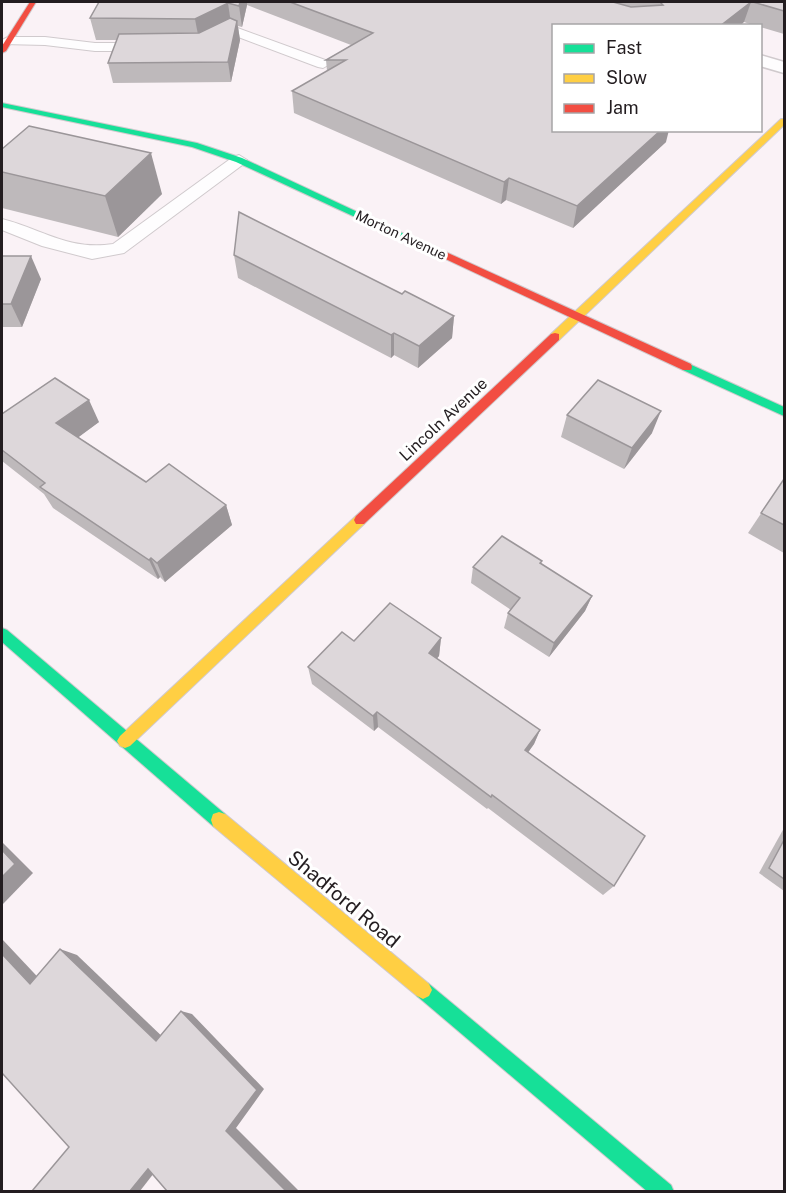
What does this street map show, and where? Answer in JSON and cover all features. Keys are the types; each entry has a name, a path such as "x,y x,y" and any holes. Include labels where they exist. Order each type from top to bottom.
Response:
{"street":[{"path":"5,46 33,2"},
{"path":"762,61 784,68"},
{"name":"Morton Avenue","path":"2,105 194,145 239,160 784,412"},
{"name":"Lincoln Avenue","path":"125,741 784,121"},
{"name":"Shadford Road","path":"2,634 125,741 664,1191"}],"lane":[{"path":"192,46 203,46 232,30 323,64"},
{"path":"5,46 45,41 95,47 158,47"},
{"path":"2,224 48,242 92,253 118,249 239,160"}],"building":[{"path":"99,2 240,2 239,6 228,3 195,19 90,18"},
{"path":"290,2 613,2 631,7 663,5 660,2 751,2 723,24 552,24 552,132 659,132 577,206 509,178 504,182 292,91 346,60 326,60 373,33"},
{"path":"753,2 784,2 784,11"},
{"path":"230,18 237,21 228,62 108,63 119,34 199,33"},
{"path":"29,126 151,153 105,196 2,172 2,149"},
{"path":"239,212 402,294 405,291 454,316 419,346 394,333 391,335 234,255"},
{"path":"2,256 31,256 11,304 2,304"},
{"path":"55,378 89,400 56,423 146,482 169,464 226,505 157,563 151,558 149,560 40,487 45,483 2,450 2,414"},
{"path":"598,380 661,411 632,448 567,415"},
{"path":"784,479 784,525 761,513"},
{"path":"502,536 592,596 554,643 508,613 520,598 473,567"},
{"path":"390,603 441,638 429,653 540,730 525,750 645,836 614,886 377,712 373,716 308,667 342,632 354,641"},
{"path":"784,840 784,879 769,868"},
{"path":"2,850 15,864 2,877"},
{"path":"60,949 156,1041 181,1011 257,1090 226,1131 286,1191 167,1191 148,1169 130,1191 32,1191 69,1147 2,1073 2,954 30,984"}],"traffic: fast":[{"path":"2,105 194,145 239,160 410,239"},
{"path":"687,367 784,412"},
{"path":"2,634 219,820"},
{"path":"423,990 664,1192"}],"traffic: slow":[{"path":"555,337 784,121"},
{"path":"125,741 360,520"},
{"path":"219,820 423,990"}],"traffic: jam":[{"path":"2,51 33,2"},
{"path":"410,239 687,367"},
{"path":"360,520 555,337"}]}
